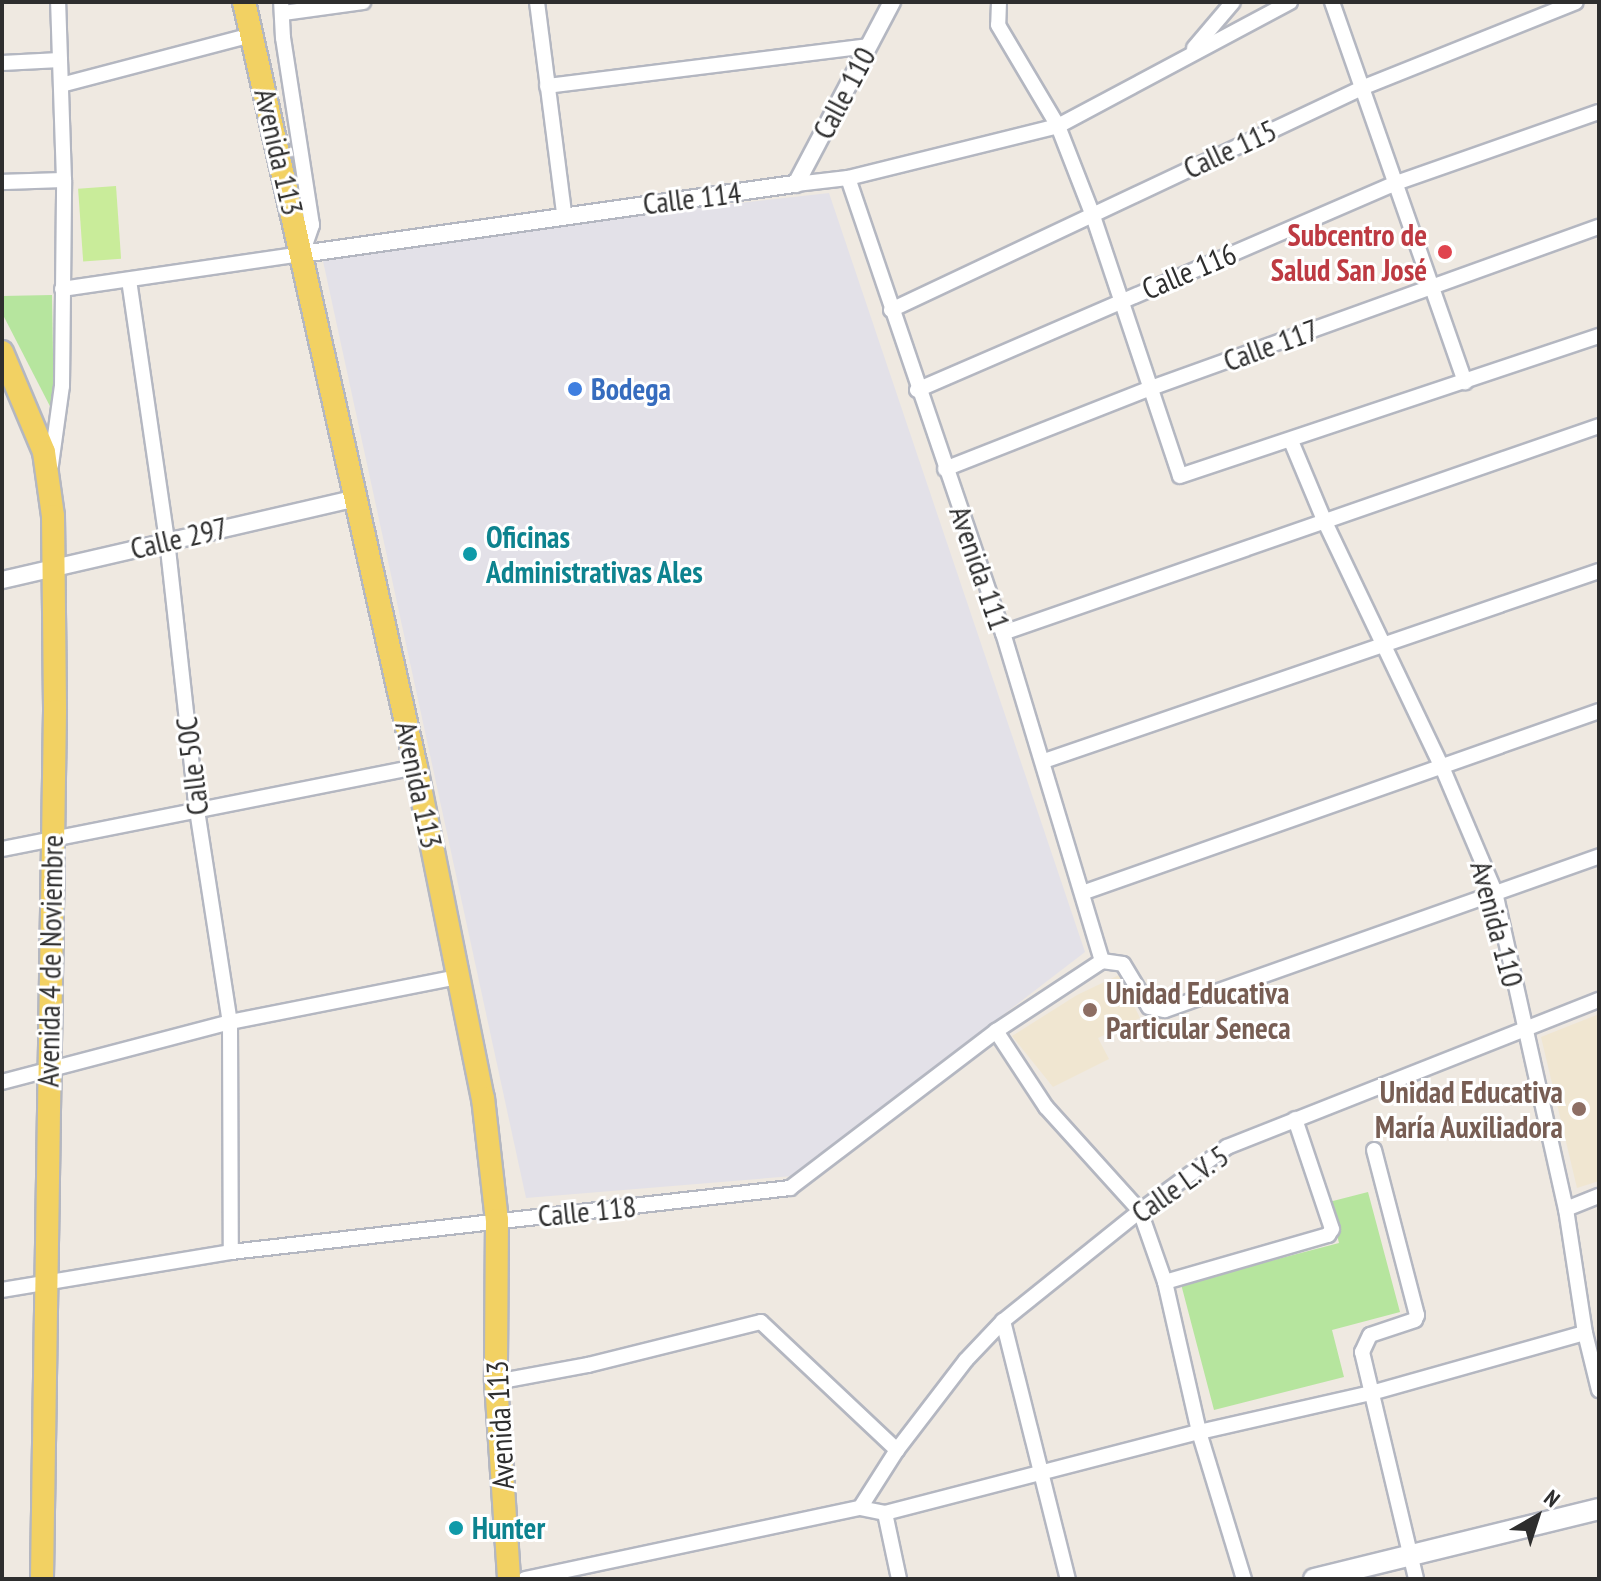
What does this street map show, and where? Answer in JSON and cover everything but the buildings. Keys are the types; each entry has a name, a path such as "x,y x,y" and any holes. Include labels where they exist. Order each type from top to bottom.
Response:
{"main road":[{"name":"Avenida 113","path":"244,2 416,767 483,1098 497,1220 496,1382 509,1579"},
{"name":"Avenida 4 de Noviembre","path":"2,352 28,409 49,474 53,568 55,711 42,1579"},
{"path":"1314,1579 1599,1509"}],"street":[{"path":"49,474 62,386 64,180 58,2"},
{"path":"302,254 312,225 283,38 282,8 363,2"},
{"path":"537,2 564,214"},
{"name":"Calle 110","path":"796,184 892,2"},
{"path":"999,2 998,25 1058,126 1092,213 1180,476 1599,336"},
{"path":"1189,53 1233,2"},
{"name":"Calle 114","path":"62,289 564,214 848,178 1058,126 1189,53 1290,2"},
{"path":"1332,2 1465,382"},
{"name":"Calle 115","path":"891,310 1364,87 1576,2"},
{"path":"61,85 252,35"},
{"path":"547,86 869,46"},
{"path":"2,63 60,60"},
{"name":"Calle 116","path":"917,390 1396,183 1599,112"},
{"name":"Avenida 111","path":"848,178 917,390 1003,633 1102,961"},
{"path":"2,182 64,180"},
{"name":"Calle 117","path":"945,469 1151,388 1599,227"},
{"name":"Calle 50C","path":"129,280 167,540 197,810 230,1022 231,1252"},
{"path":"1003,633 1599,426"},
{"name":"Avenida 110","path":"1291,441 1324,520 1442,767 1495,892 1566,1209 1585,1333 1599,1390"},
{"name":"Calle 297","path":"2,580 357,498"},
{"path":"1044,761 1385,647 1599,571"},
{"path":"1082,893 1599,711"},
{"path":"2,849 416,767"},
{"path":"1102,961 1123,964 1149,1007 1165,1010 1599,856"},
{"name":"Calle 118","path":"2,1290 231,1252 790,1188 996,1031 1102,961"},
{"path":"2,1082 230,1022 457,977"},
{"name":"Calle L.V. 5","path":"860,1508 897,1450 966,1360 1003,1321 1140,1211 1227,1147 1599,1000"},
{"path":"996,1031 1046,1107 1140,1211 1165,1282 1199,1432 1244,1579"},
{"path":"1165,1282 1328,1235 1332,1229 1295,1119"},
{"path":"1374,1150 1417,1315 1415,1320 1370,1335 1362,1352 1416,1579"},
{"path":"1566,1209 1599,1196"},
{"path":"1003,1321 1068,1579"},
{"path":"496,1382 588,1365 761,1322 897,1450"},
{"path":"525,1579 860,1508 885,1513 1199,1432 1371,1393 1585,1333"},
{"path":"885,1513 899,1579"}],"shaded area":[{"path":"829,193 1085,952 793,1176 526,1198 323,261 573,222"},
{"path":"1119,975 1140,1018 1098,1038 1109,1059 1053,1087 1012,1036 1077,995"},
{"name":"Unidad Educativa María Auxiliadora","path":"1599,1014 1599,1181 1577,1188 1541,1037"}],"green space":[{"path":"116,186 121,259 83,261 78,189"},
{"path":"52,295 54,414 2,313 2,296"},
{"path":"1368,1192 1400,1312 1332,1330 1344,1377 1214,1410 1181,1284 1339,1243 1329,1202"}],"place":[{"name":"Subcentro de Salud San José","path":"1445,252"},
{"name":"Bodega","path":"575,389"},
{"name":"Oficinas Administrativas Ales","path":"470,554"},
{"name":"Unidad Educativa Particular Seneca","path":"1090,1010"},
{"name":"Unidad Educativa María Auxiliadora","path":"1579,1109"},
{"name":"Hunter","path":"456,1528"}]}
